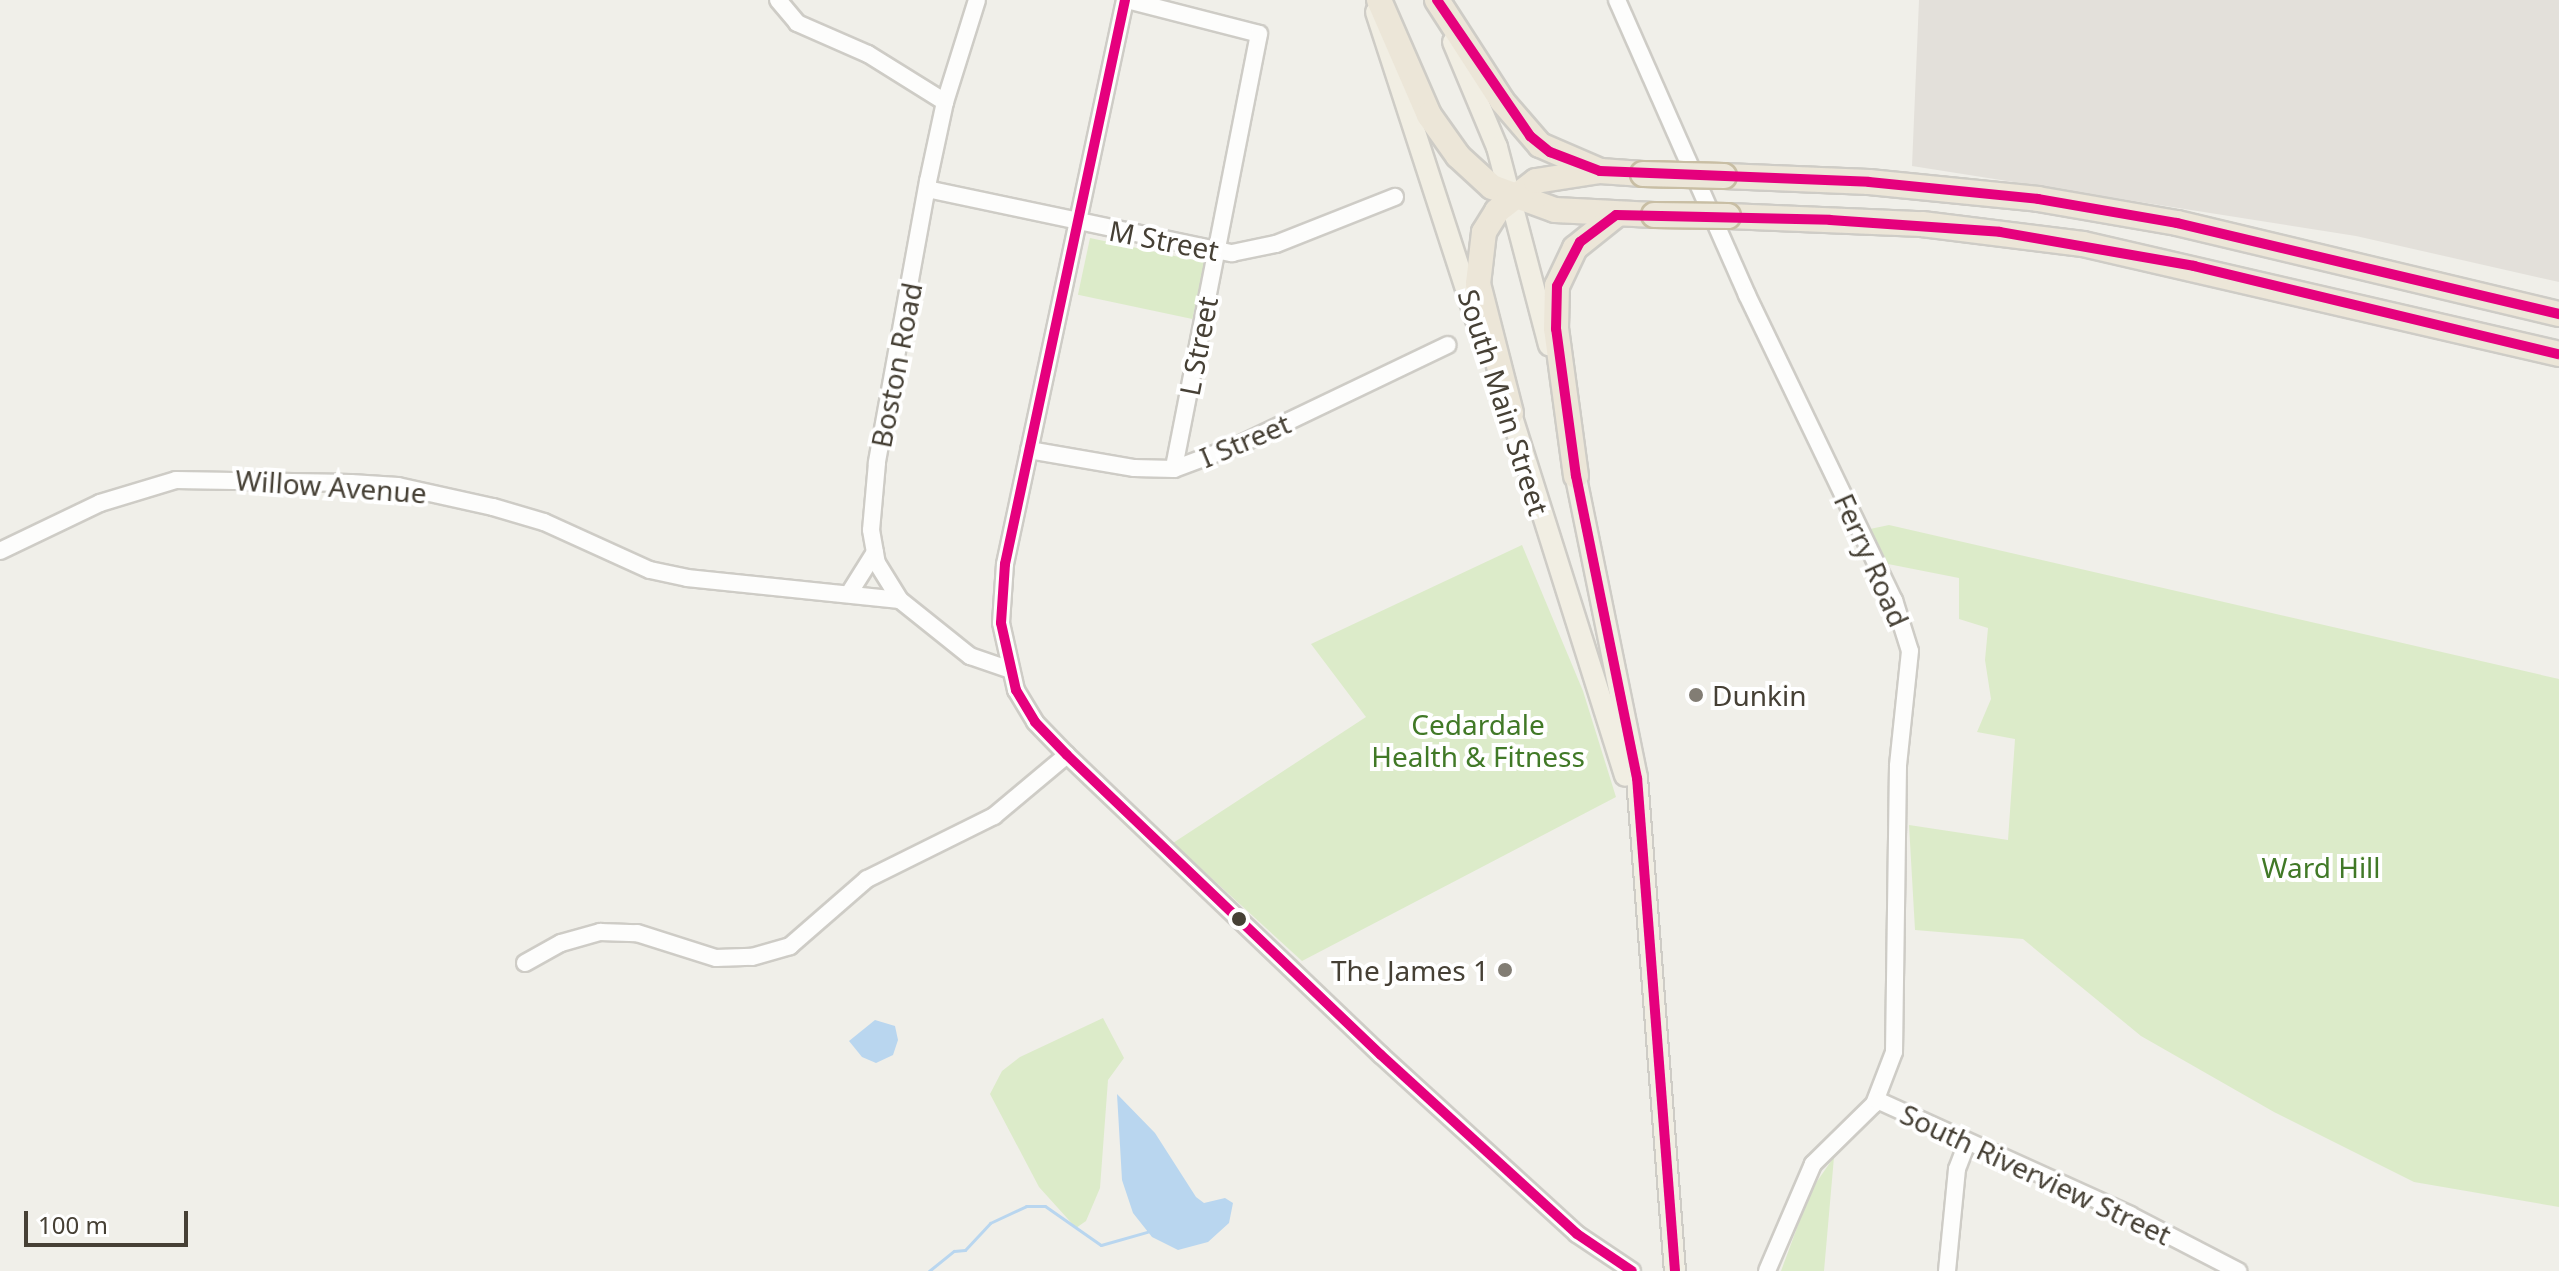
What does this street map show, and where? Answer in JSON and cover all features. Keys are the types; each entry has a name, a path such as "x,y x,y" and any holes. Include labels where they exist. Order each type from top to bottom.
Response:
{"highway":[{"path":"1376,0 1438,130 1480,178 1511,198 1555,210 1616,215 1922,224 2083,244 2559,354"},
{"path":"1437,0 1530,136 1550,152 1600,171"},
{"path":"1511,413 1477,271 1484,232 1511,198 1549,177 1600,171 1869,182 2038,199 2177,223 2559,314"},
{"path":"1576,476 1556,329 1557,286 1575,248 1616,215"}],"main road":[{"name":"South Main Street","path":"1376,0 1407,115 1511,413 1630,795 1638,800"},
{"name":"South Main Street","path":"1431,0 1482,103 1511,198 1538,293 1576,476 1638,800 1675,1271"}],"street":[{"path":"778,0 797,23 892,67 945,102"},
{"name":"Boston Road","path":"977,0 945,102 870,507 875,552 900,600 970,656 1008,669"},
{"path":"1126,0 1029,450 1001,603 1008,669 1035,722 1067,755 1475,1142 1577,1234 1632,1271"},
{"name":"L Street","path":"1126,0 1259,34 1174,469"},
{"name":"Ferry Road","path":"1617,0 1747,295 1906,631 1910,668 1898,766 1896,1024 1888,1078 1875,1102 1813,1164 1767,1271"},
{"name":"M Street","path":"927,189 1216,252 1276,244 1395,197"},
{"name":"I Street","path":"1029,450 1134,468 1174,469 1241,444 1448,345"},
{"name":"Willow Avenue","path":"0,551 142,488 176,480 284,479 398,486 493,507 544,522 650,570 687,578 850,592 900,600"},
{"path":"850,592 875,552"},
{"path":"525,963 561,943 600,932 637,933 716,958 752,957 790,946 821,924 867,879 994,816 1067,755"},
{"name":"South Riverview Street","path":"1875,1102 2130,1215 2238,1271"},
{"path":"1947,1271 1957,1169 1967,1143"}],"shaded area":[{"path":"1919,0 2559,0 2559,282 2356,236 1912,166"}],"green space":[{"path":"1090,238 1204,262 1192,319 1078,295"},
{"name":"Ward Hill","path":"1889,525 2559,679 2559,1207 2414,1182 2274,1112 2141,1036 2023,939 1915,930 1909,825 2008,840 2015,739 1977,732 1991,699 1985,660 1988,628 1959,619 1959,578 1888,564 1870,529"},
{"name":"Cedardale Health & Fitness","path":"1522,545 1583,691 1616,797 1302,961 1173,843 1366,717 1311,644"},
{"path":"1103,1018 1124,1058 1108,1080 1100,1188 1086,1221 1076,1228 1039,1187 990,1094 1002,1071 1020,1057"},
{"path":"1834,1157 1824,1271 1781,1271 1811,1190"}],"water":[{"path":"875,1020 895,1026 898,1040 893,1055 876,1063 862,1057 849,1041"},
{"path":"1117,1094 1155,1133 1196,1197 1204,1203 1225,1198 1233,1203 1229,1223 1208,1242 1178,1250 1152,1237 1133,1213 1122,1180"}],"waterway":[{"path":"929,1271 954,1251 965,1250 990,1223 1026,1206 1045,1206 1101,1245 1147,1232"}],"transit line":[{"path":"1125,0 1005,564 1001,623 1016,690 1035,722 1067,755 1381,1055 1577,1234 1632,1271"},
{"path":"1437,0 1530,136 1550,152 1600,171 1869,182 2038,199 2177,223 2559,314"},
{"path":"1675,1271 1637,778 1576,476 1556,329 1557,286 1580,242 1616,215 1830,220 2000,232 2194,266 2559,354"}],"place":[{"name":"Dunkin","path":"1696,695"},
{"name":"The James 1","path":"1505,970"}]}
